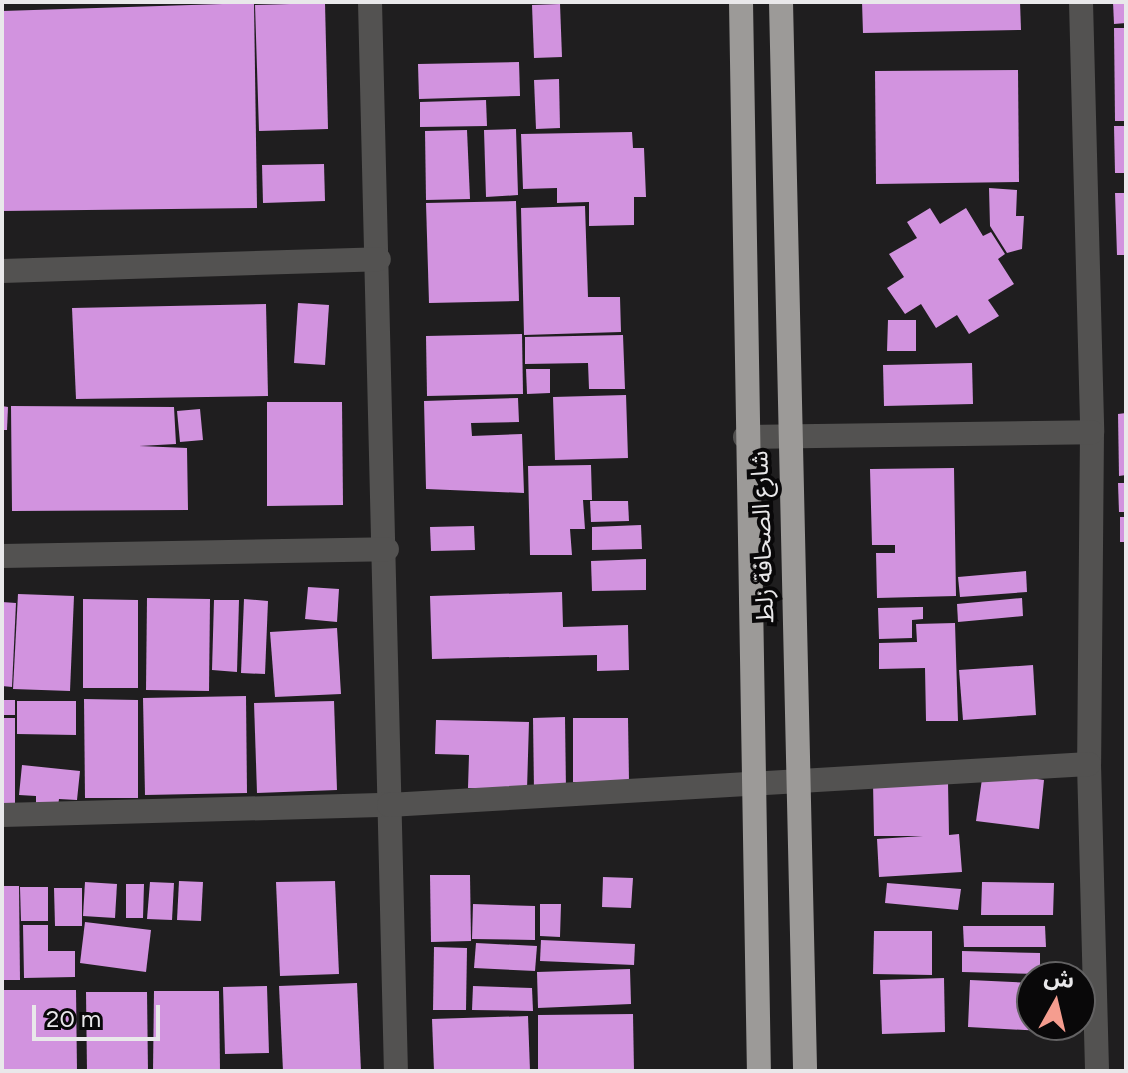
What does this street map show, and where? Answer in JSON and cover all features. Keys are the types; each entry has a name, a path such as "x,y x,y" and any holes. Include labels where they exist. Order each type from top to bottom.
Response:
{"highway":[{"name":"شارع الصحافة زلط","path":"741,2 745,437 759,1071"},
{"name":"شارع الصحافة زلط","path":"781,2 787,437 805,1071"}],"street":[{"path":"370,2 387,549 389,805 396,1071"},
{"path":"1081,2 1092,432 1089,764 1097,1071"},
{"path":"2,271 379,259"},
{"path":"745,437 1092,432"},
{"path":"2,556 387,549"},
{"path":"2,815 389,805 1089,764"}],"building":[{"path":"862,2 1020,2 1021,30 863,33"},
{"path":"1113,2 1126,2 1126,23 1114,24"},
{"path":"254,3 257,208 2,211 2,11"},
{"path":"325,3 328,129 259,131 255,5"},
{"path":"560,4 562,57 534,58 532,5"},
{"path":"1114,28 1126,28 1126,121 1115,121"},
{"path":"519,62 520,96 419,99 418,64"},
{"path":"1018,70 1019,182 876,184 875,71"},
{"path":"559,79 560,128 536,129 534,80"},
{"path":"486,100 487,126 420,127 420,102"},
{"path":"1114,126 1126,126 1126,173 1115,173"},
{"path":"516,129 518,195 486,197 484,130"},
{"path":"467,130 470,199 426,200 425,131"},
{"path":"632,132 633,148 644,148 646,197 634,197 634,225 589,226 589,202 557,203 557,188 523,189 521,134"},
{"path":"324,164 325,201 263,203 262,165"},
{"path":"989,188 1017,190 1016,216 1024,216 1022,249 1007,253 990,226"},
{"path":"1115,193 1126,193 1126,255 1117,255"},
{"path":"516,201 519,301 429,303 426,203"},
{"path":"585,206 588,297 620,297 621,332 524,335 521,208"},
{"path":"930,208 940,224 966,208 983,236 991,232 1005,254 998,259 1014,284 988,300 999,316 969,334 957,315 936,328 921,304 905,314 887,288 904,277 889,254 917,238 907,222"},
{"path":"298,303 329,305 325,365 294,363"},
{"path":"266,304 268,396 76,399 72,308"},
{"path":"888,320 916,320 916,351 887,351"},
{"path":"522,334 523,394 427,396 426,336"},
{"path":"623,335 625,389 589,389 588,363 525,364 525,337"},
{"path":"972,363 973,404 884,406 883,365"},
{"path":"526,369 550,369 550,393 527,394"},
{"path":"626,395 628,458 555,460 553,397"},
{"path":"518,398 519,422 471,423 472,436 522,434 524,493 426,489 424,401"},
{"path":"267,402 342,402 343,505 267,506"},
{"path":"2,406 8,407 7,430 2,430"},
{"path":"11,406 174,407 176,444 139,446 187,448 188,510 12,511"},
{"path":"200,409 203,440 180,442 177,411"},
{"path":"1126,413 1126,475 1119,476 1118,414"},
{"path":"591,465 592,500 583,500 585,529 570,529 572,555 530,555 528,466"},
{"path":"954,468 956,596 877,598 876,553 895,553 895,545 872,545 870,469"},
{"path":"1118,483 1126,483 1126,512 1119,512"},
{"path":"590,501 628,501 629,521 591,522"},
{"path":"1120,517 1126,517 1126,542 1120,542"},
{"path":"641,525 642,549 592,550 592,527"},
{"path":"474,526 475,550 431,551 430,527"},
{"path":"646,559 646,590 592,591 591,561"},
{"path":"1026,571 1027,592 960,597 958,577"},
{"path":"308,587 339,589 337,622 305,619"},
{"path":"562,592 563,627 628,625 629,670 597,671 597,655 432,659 430,596"},
{"path":"18,594 74,596 70,691 13,689"},
{"path":"147,598 210,599 209,691 146,690"},
{"path":"1022,598 1023,616 958,622 957,604"},
{"path":"83,599 138,600 138,688 83,688"},
{"path":"244,599 268,601 265,674 241,673"},
{"path":"214,600 239,600 237,672 212,670"},
{"path":"2,602 16,603 12,687 2,686"},
{"path":"923,607 923,619 912,620 912,638 879,639 878,608"},
{"path":"955,623 958,721 926,721 925,668 879,669 879,643 917,642 916,624"},
{"path":"337,628 341,694 275,697 270,632"},
{"path":"1033,665 1036,715 963,720 959,670"},
{"path":"246,696 247,793 145,795 143,698"},
{"path":"84,699 138,700 138,798 85,798"},
{"path":"2,700 15,700 15,715 2,715"},
{"path":"17,701 76,701 76,735 17,734"},
{"path":"334,701 337,790 257,793 254,703"},
{"path":"565,717 566,791 534,791 533,718"},
{"path":"2,718 15,718 15,803 2,803"},
{"path":"573,718 628,718 629,782 573,782"},
{"path":"436,720 529,722 527,790 468,788 469,755 435,754"},
{"path":"22,765 80,771 77,800 59,799 58,806 36,804 36,796 19,795"},
{"path":"983,772 1044,780 1039,829 976,821"},
{"path":"873,782 948,782 949,835 959,834 962,872 879,877 877,839 923,836 874,836"},
{"path":"430,875 470,875 471,941 431,942"},
{"path":"603,877 633,878 631,908 602,907"},
{"path":"179,881 203,882 201,921 177,920"},
{"path":"335,881 339,974 280,976 276,882"},
{"path":"85,882 117,884 115,918 83,916"},
{"path":"150,882 174,883 172,920 147,919"},
{"path":"982,882 1054,883 1053,915 981,915"},
{"path":"887,883 961,889 958,910 885,903"},
{"path":"126,884 144,884 143,918 126,918"},
{"path":"2,886 19,886 20,980 2,980"},
{"path":"20,887 48,887 48,921 21,921"},
{"path":"54,888 82,888 82,926 55,926"},
{"path":"473,904 535,906 535,940 472,939"},
{"path":"540,904 561,904 560,937 540,936"},
{"path":"85,922 151,930 146,972 80,963"},
{"path":"23,925 48,925 48,951 75,951 75,977 24,978"},
{"path":"963,926 1045,926 1046,947 964,947"},
{"path":"874,931 932,931 932,975 873,974"},
{"path":"541,940 635,944 634,965 540,961"},
{"path":"476,943 537,946 535,971 474,968"},
{"path":"434,947 467,948 466,1010 433,1010"},
{"path":"962,951 1040,953 1040,961 1016,961 1016,973 962,972"},
{"path":"630,969 631,1004 538,1008 537,972"},
{"path":"944,978 945,1032 882,1034 880,980"},
{"path":"970,980 1016,982 1016,1030 968,1027"},
{"path":"357,983 361,1071 283,1071 279,986"},
{"path":"267,986 269,1053 225,1054 223,987"},
{"path":"473,986 532,988 533,1011 472,1010"},
{"path":"2,990 76,990 77,1071 2,1071"},
{"path":"154,991 219,991 220,1071 153,1071"},
{"path":"86,992 147,992 148,1071 87,1071"},
{"path":"633,1014 634,1071 538,1071 538,1015"},
{"path":"528,1016 530,1071 434,1071 432,1019"}]}
